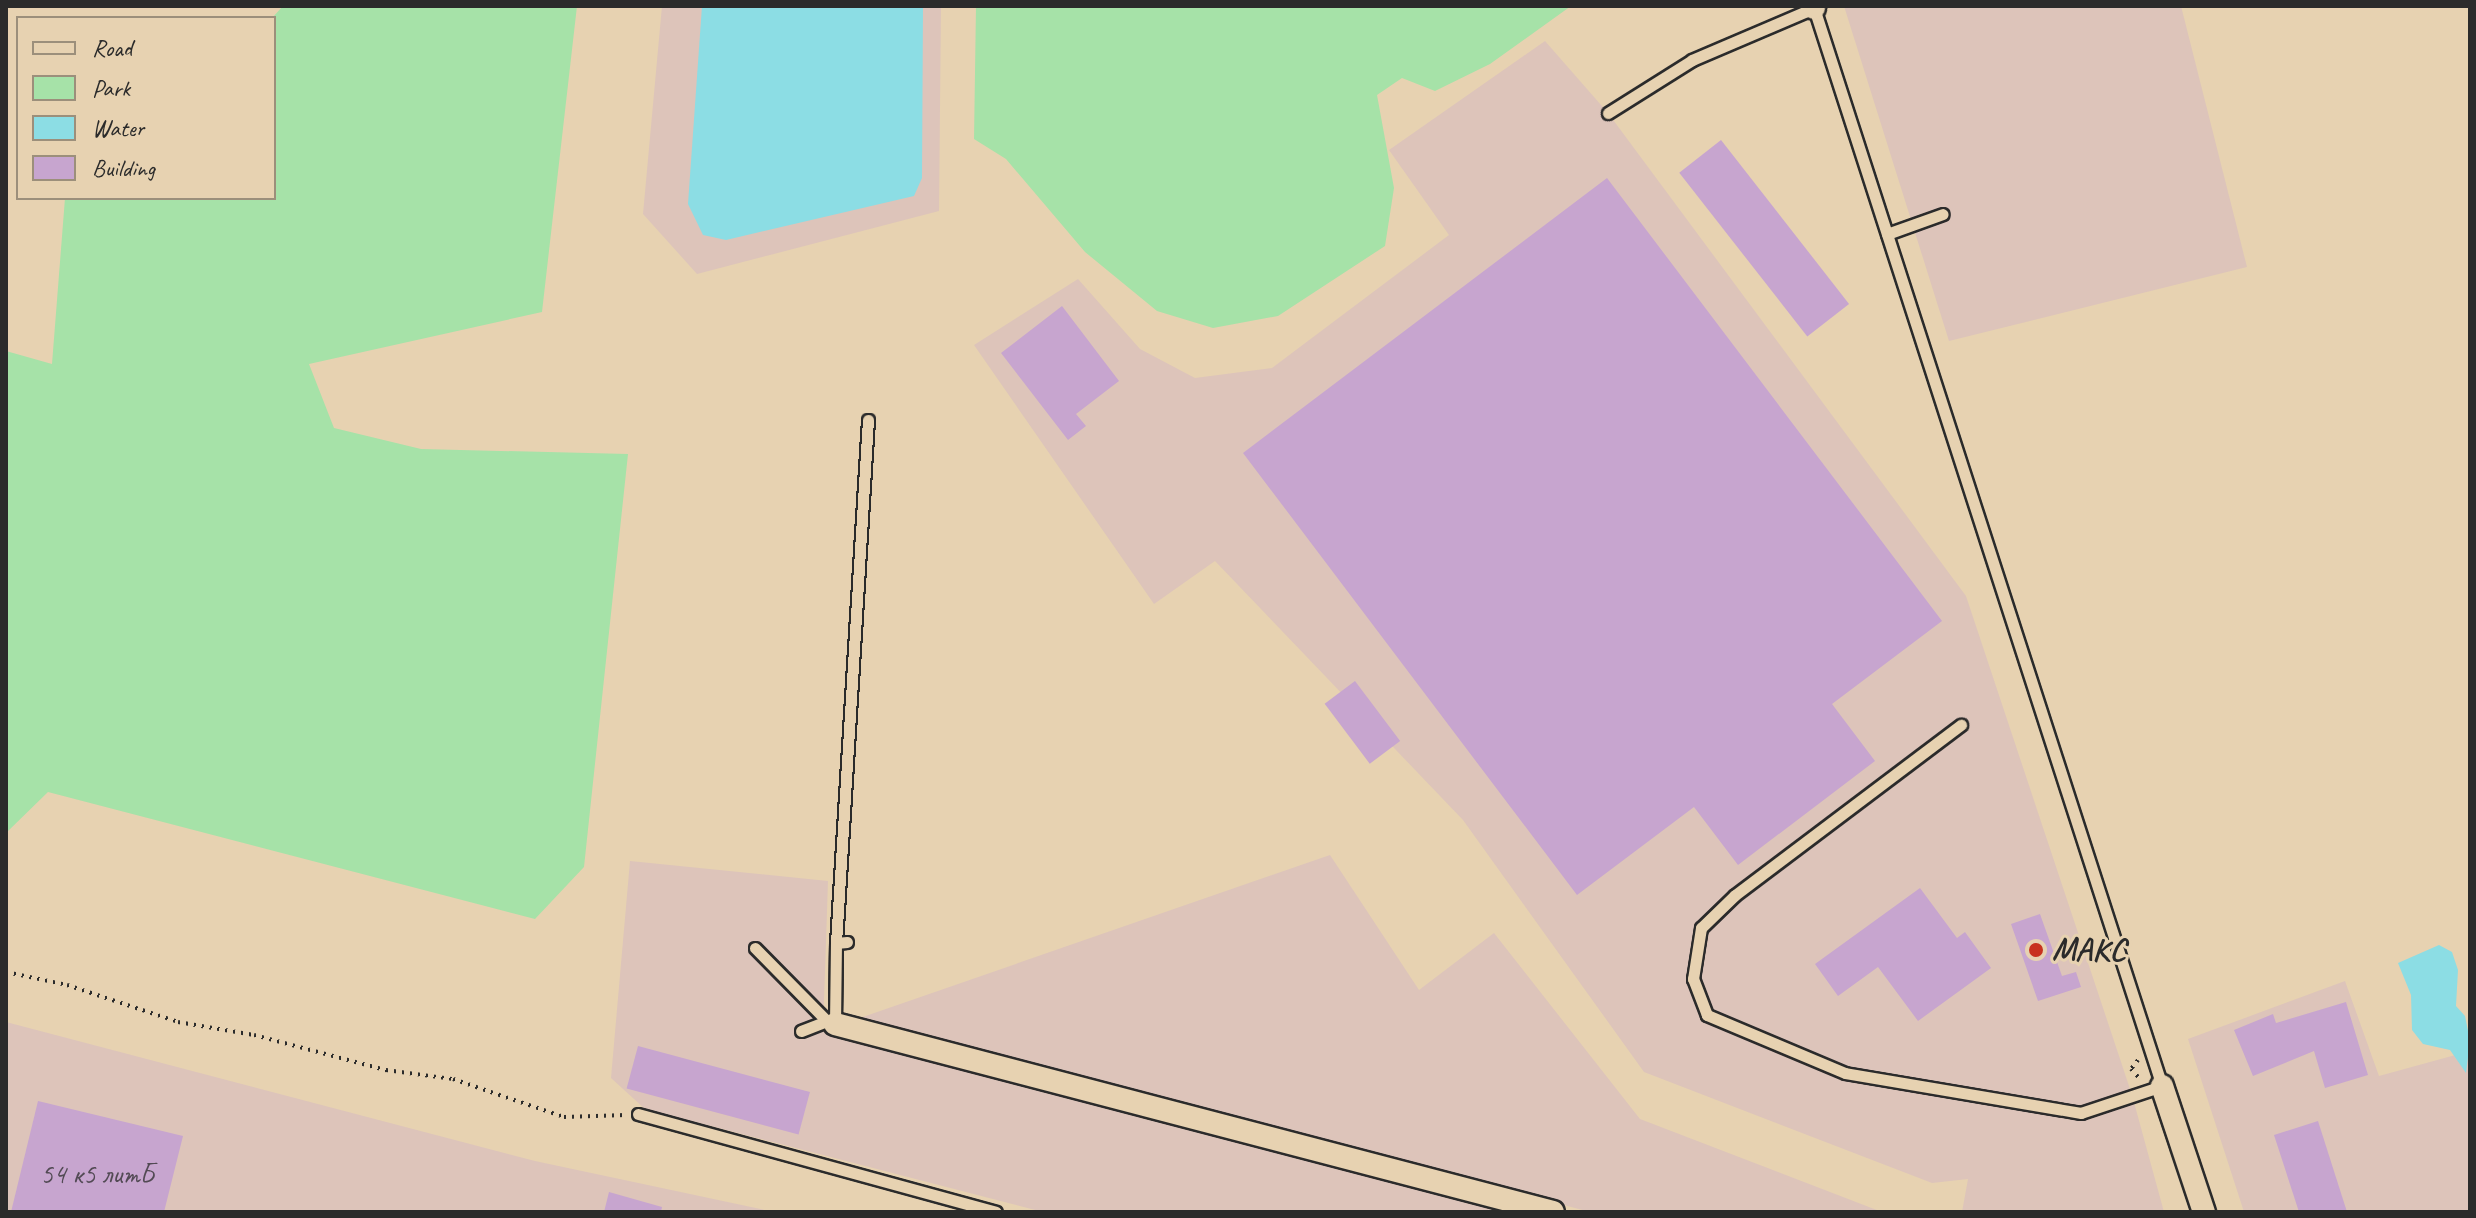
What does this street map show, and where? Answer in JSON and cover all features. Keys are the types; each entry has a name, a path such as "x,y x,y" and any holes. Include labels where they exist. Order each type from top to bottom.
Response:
{"street":[{"path":"831,1023 1553,1212"},
{"path":"2162,1086 2204,1212"}],"lane":[{"path":"1608,113 1692,60 1814,7 2162,1086 2081,1113 1845,1073 1707,1015 1693,979 1701,928 1735,895 1961,725"},
{"path":"1887,234 1943,214"},
{"path":"831,1023 842,942 868,420"},
{"path":"755,948 831,1023"},
{"path":"801,1031 831,1023"},
{"path":"638,1114 996,1212"}],"path":[{"path":"6,972 67,985 178,1022 254,1035 386,1070 453,1079 564,1117 638,1114"}],"shaded area":[{"path":"662,6 941,6 939,211 697,274 643,214"},
{"path":"1844,6 2181,6 2247,267 1949,341"},
{"path":"1545,41 1608,113 1966,596 2132,1095 2164,1212 1962,1212 1968,1179 1932,1183 1644,1072 1463,820 1215,561 1154,604 974,345 1078,279 1140,349 1195,378 1272,368 1449,235 1389,150"},
{"path":"1330,855 1419,990 1494,933 1640,1119 1882,1212 1590,1212 857,1019"},
{"path":"630,861 828,881 823,1032 1503,1212 1043,1212 645,1109 611,1078"},
{"path":"2345,981 2379,1076 2470,1051 2470,1212 2244,1212 2188,1039"},
{"path":"6,1022 535,1161 774,1212 6,1212"}],"green space":[{"path":"283,6 577,6 542,312 309,364 334,428 421,449 628,454 584,867 535,919 48,792 6,833 6,351 52,364 65,200 276,200 274,16"},
{"path":"976,6 1571,6 1490,64 1435,91 1402,78 1377,95 1394,188 1385,246 1278,316 1213,328 1157,311 1085,252 1006,159 974,139"}],"water":[{"path":"702,6 923,6 922,178 914,196 726,240 703,235 688,204"},
{"path":"2439,945 2452,952 2458,970 2456,1006 2465,1016 2470,1041 2466,1073 2450,1050 2423,1044 2412,1030 2411,995 2398,963"}],"building":[{"path":"1721,140 1849,304 1807,337 1679,173"},
{"path":"1607,178 1942,621 1832,704 1875,761 1738,865 1694,807 1577,895 1243,453"},
{"path":"1062,306 1119,381 1076,414 1086,426 1068,440 1001,353"},
{"path":"1355,681 1400,741 1370,764 1325,704"},
{"path":"1920,888 1957,938 1965,932 1991,968 1918,1021 1878,967 1838,996 1815,964"},
{"name":"МАКС","path":"2040,914 2062,976 2076,972 2081,987 2038,1001 2011,924"},
{"path":"2346,1002 2368,1075 2325,1088 2314,1051 2253,1076 2234,1030 2273,1014 2276,1023"},
{"path":"638,1046 810,1092 799,1135 627,1089"},
{"path":"38,1101 183,1136 164,1212 11,1212"},
{"path":"2318,1121 2347,1212 2299,1212 2274,1135"},
{"path":"609,1192 662,1207 661,1212 604,1212"}],"place":[{"name":"МАКС","path":"2036,950"}]}
